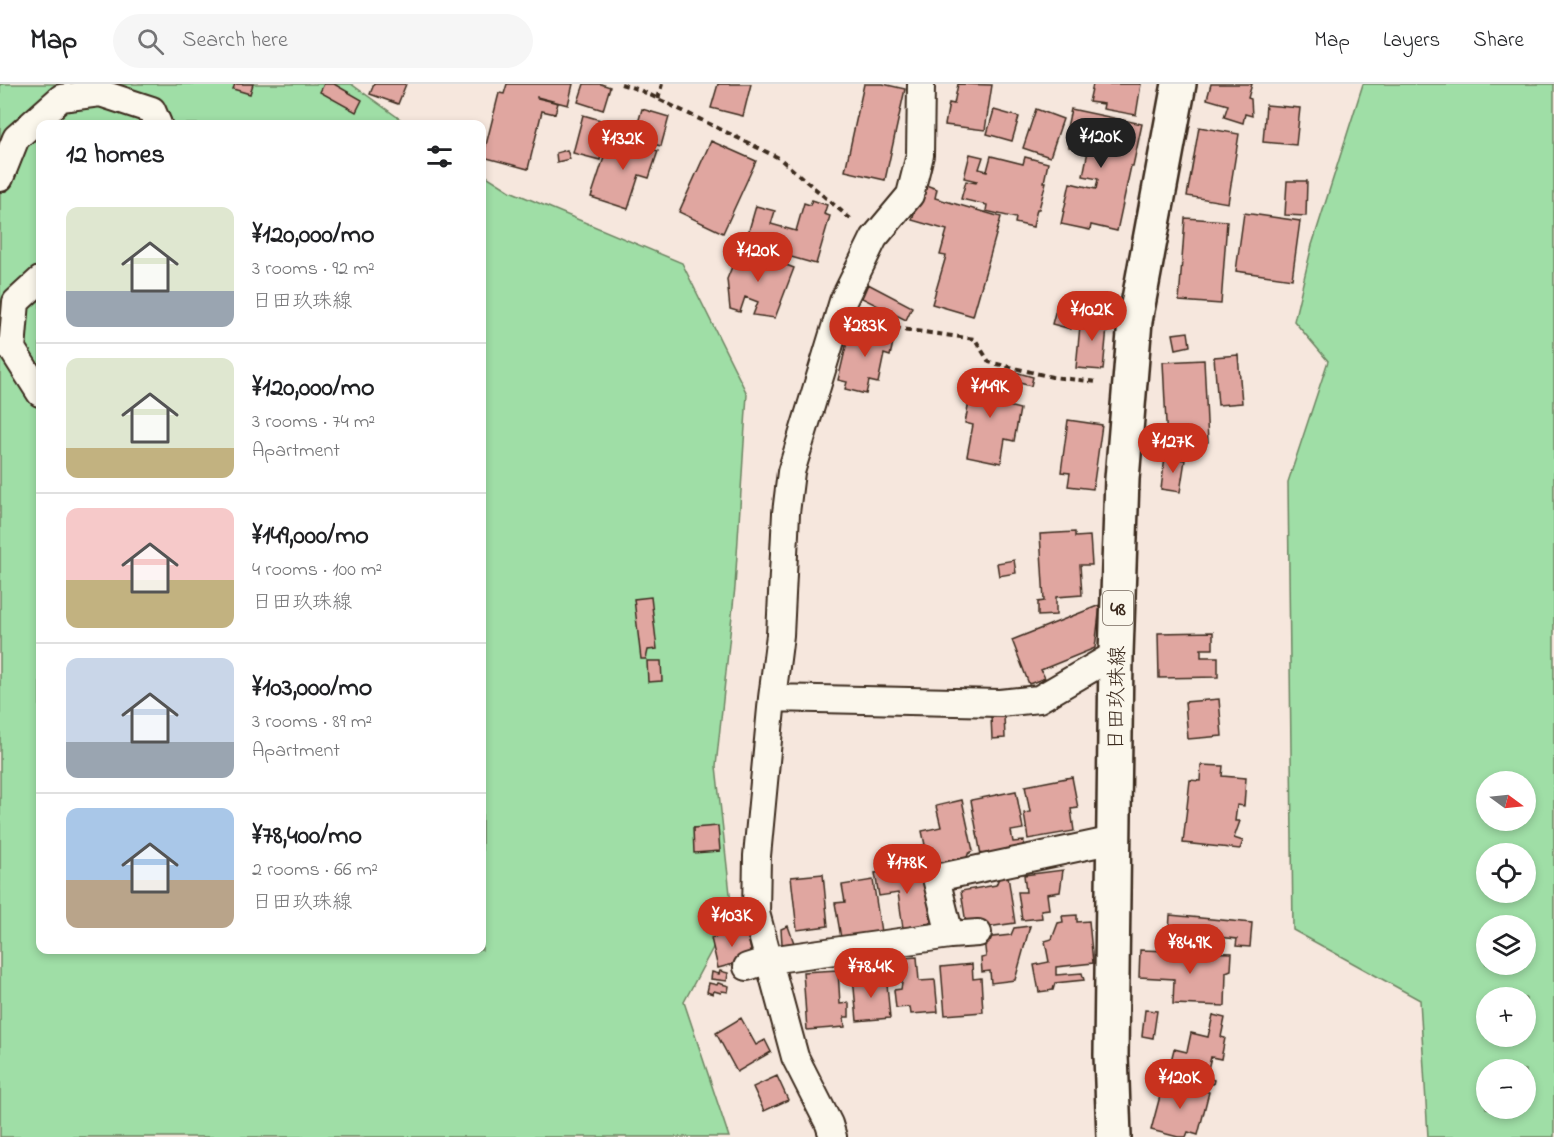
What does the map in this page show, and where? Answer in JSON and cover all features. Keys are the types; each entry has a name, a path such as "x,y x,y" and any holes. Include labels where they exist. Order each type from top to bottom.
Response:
{"main road":[{"name":"日田玖珠線","path":"1114,1137 1111,1055 1116,654 1122,479 1135,321 1179,84"}],"street":[{"path":"833,1137 830,1124 795,1057 758,963 757,856 780,635 786,513 791,472 843,301 874,238 910,195 920,155 921,84"},
{"path":"36,120 61,98 100,93 152,110 156,120"},
{"path":"0,178 16,138 36,120"},
{"path":"36,284 16,302 12,349 36,387"},
{"path":"772,698 1000,703 1039,699 1116,654"},
{"path":"951,935 936,878 1114,840"},
{"path":"758,963 978,933"}],"path":[{"path":"621,84 640,90 779,158 874,238"},
{"path":"658,99 662,84"},
{"path":"843,301 860,315 901,328 975,339 989,362 1052,377 1130,382"}],"green space":[{"path":"0,84 351,84 401,120 36,120 36,954 486,954 486,176 510,191 682,263 747,394 735,587 716,766 732,912 684,1002 729,1137 0,1137"},
{"path":"1363,84 1554,84 1554,1137 1428,1137 1420,1000 1293,930 1288,482 1328,361 1294,321 1312,245"}],"building":[{"path":"235,84 253,84 250,94 233,89"},
{"path":"324,84 334,84 362,100 356,112 320,92"},
{"path":"374,84 406,84 398,104 370,94"},
{"path":"507,84 573,84 568,105 537,97 558,103 555,114 542,111 528,169 486,158 486,145 499,93 504,94"},
{"path":"584,84 601,84 610,87 603,110 578,102"},
{"path":"718,84 751,84 743,116 711,108"},
{"path":"864,84 883,84 905,89 885,180 845,171"},
{"path":"958,84 992,85 985,130 945,125 949,103 954,104"},
{"path":"1093,84 1141,84 1136,115 1103,109 1104,104 1089,102"},
{"path":"1211,84 1252,84 1248,98 1251,99 1252,116 1245,114 1243,123 1224,117 1228,105 1207,99"},
{"path":"1266,105 1300,108 1296,145 1263,142"},
{"path":"642,109 669,117 661,146 608,132 600,160 573,153 583,115 636,130"},
{"path":"1036,109 1063,119 1050,157 1023,148"},
{"path":"1071,109 1142,124 1117,231 1091,225 1090,230 1061,224 1070,183 1096,189 1098,179 1083,176 1088,151 1069,147 1070,138 1065,137"},
{"path":"994,110 1019,117 1012,141 987,134"},
{"path":"1199,127 1239,134 1228,203 1187,196"},
{"path":"611,136 658,151 649,178 639,175 628,209 591,197"},
{"path":"711,141 756,161 723,233 679,212"},
{"path":"567,150 570,159 557,162 556,153"},
{"path":"970,154 983,157 979,169 987,171 991,156 1023,164 1025,157 1048,163 1044,182 1046,182 1033,227 1015,223 1016,218 986,211 987,205 961,199 966,181 976,183 977,181 964,178"},
{"path":"1287,181 1307,181 1306,216 1285,215"},
{"path":"923,184 937,189 935,198 1001,217 973,316 932,304 946,256 940,255 947,230 912,220"},
{"path":"812,200 827,205 824,214 830,216 816,264 745,244 756,206 775,211 771,224 796,231 804,203 810,205"},
{"path":"1244,213 1300,221 1292,279 1236,271"},
{"path":"1185,218 1227,221 1221,304 1179,301"},
{"path":"740,247 794,268 775,318 753,315 758,302 745,297 740,312 730,309 727,279"},
{"path":"868,284 912,307 906,320 862,298"},
{"path":"1056,309 1075,314 1071,329 1052,324"},
{"path":"1081,315 1108,317 1103,370 1076,368"},
{"path":"857,322 882,328 881,335 894,338 890,356 884,354 878,383 869,381 866,394 845,389 847,382 838,380 847,342 852,343"},
{"path":"1188,332 1190,346 1176,349 1173,334"},
{"path":"1238,355 1242,403 1218,405 1214,357"},
{"path":"1204,360 1208,442 1167,444 1163,362"},
{"path":"1015,372 1033,377 1031,386 1012,381"},
{"path":"974,375 1008,381 1004,405 1020,409 1014,441 1005,439 1001,463 967,456 973,425 965,423"},
{"path":"1068,420 1102,425 1093,489 1068,486 1070,473 1061,472"},
{"path":"1165,457 1185,460 1180,492 1161,489"},
{"path":"1075,532 1075,537 1090,536 1092,565 1080,565 1082,595 1056,597 1056,615 1038,616 1038,602 1044,601 1040,534"},
{"path":"1014,560 1016,573 999,576 997,563"},
{"path":"651,597 657,649 648,650 646,659 641,659 634,599"},
{"path":"1100,605 1095,648 1041,670 1045,678 1029,684 1012,640"},
{"path":"1213,632 1213,649 1201,649 1201,657 1218,657 1218,677 1159,678 1158,633"},
{"path":"647,661 661,661 662,681 648,682"},
{"path":"1219,699 1222,736 1188,739 1185,702"},
{"path":"1004,715 1005,738 992,739 991,716"},
{"path":"1201,765 1223,766 1222,776 1246,778 1244,806 1237,805 1235,821 1240,821 1234,838 1243,841 1240,849 1183,843 1190,780 1200,781"},
{"path":"1072,777 1078,808 1071,809 1074,831 1028,839 1024,813 1030,812 1025,786"},
{"path":"1016,791 1023,829 1011,831 1013,842 1024,841 1023,847 981,855 971,800"},
{"path":"962,800 973,851 968,854 966,861 919,871 914,847 925,845 922,831 941,827 936,806"},
{"path":"718,826 720,851 694,853 693,828"},
{"path":"912,868 913,876 925,875 931,923 903,928 898,893 879,896 875,873"},
{"path":"1063,870 1060,892 1047,894 1049,909 1041,910 1042,918 1022,920 1018,892 1026,892 1024,875"},
{"path":"823,874 828,926 797,930 791,877"},
{"path":"1008,876 1015,923 967,930 961,891 996,885 999,878"},
{"path":"873,880 881,932 841,938 835,903 845,902 842,885"},
{"path":"1077,915 1077,922 1089,921 1093,963 1056,967 1056,975 1082,973 1084,980 1055,983 1053,990 1039,992 1034,965 1049,962 1045,941 1052,939 1058,923 1063,922 1062,916"},
{"path":"1170,915 1252,923 1250,947 1236,946 1237,939 1169,932"},
{"path":"788,926 794,943 782,944 781,929"},
{"path":"1030,926 1015,980 991,983 990,971 982,972 981,958 986,957 984,938 1011,935 1014,928"},
{"path":"746,929 753,959 718,968 711,938"},
{"path":"1140,950 1232,953 1231,970 1226,972 1225,1006 1173,1004 1174,979 1139,977"},
{"path":"917,957 919,981 935,980 938,1012 911,1014 910,1007 896,1008 894,990 901,989 903,977 890,978 888,959"},
{"path":"972,964 973,979 981,978 983,1012 945,1015 941,967"},
{"path":"838,970 840,1004 849,1003 849,1017 844,1017 845,1027 807,1030 803,972"},
{"path":"720,971 728,973 727,981 711,979 712,972 719,974"},
{"path":"878,975 879,985 887,984 890,1018 857,1021 853,977"},
{"path":"709,983 729,986 728,992 714,991 713,994 707,992"},
{"path":"1145,1010 1157,1011 1153,1038 1142,1036"},
{"path":"1213,1015 1225,1018 1221,1037 1225,1038 1221,1059 1211,1057 1206,1077 1214,1080 1213,1084 1168,1073 1174,1049 1187,1052 1191,1033 1208,1037"},
{"path":"741,1018 756,1045 765,1040 771,1052 737,1072 716,1033"},
{"path":"777,1076 788,1100 764,1111 753,1087"},
{"path":"1164,1081 1209,1092 1198,1135 1188,1132 1186,1137 1178,1137 1151,1130"}]}
